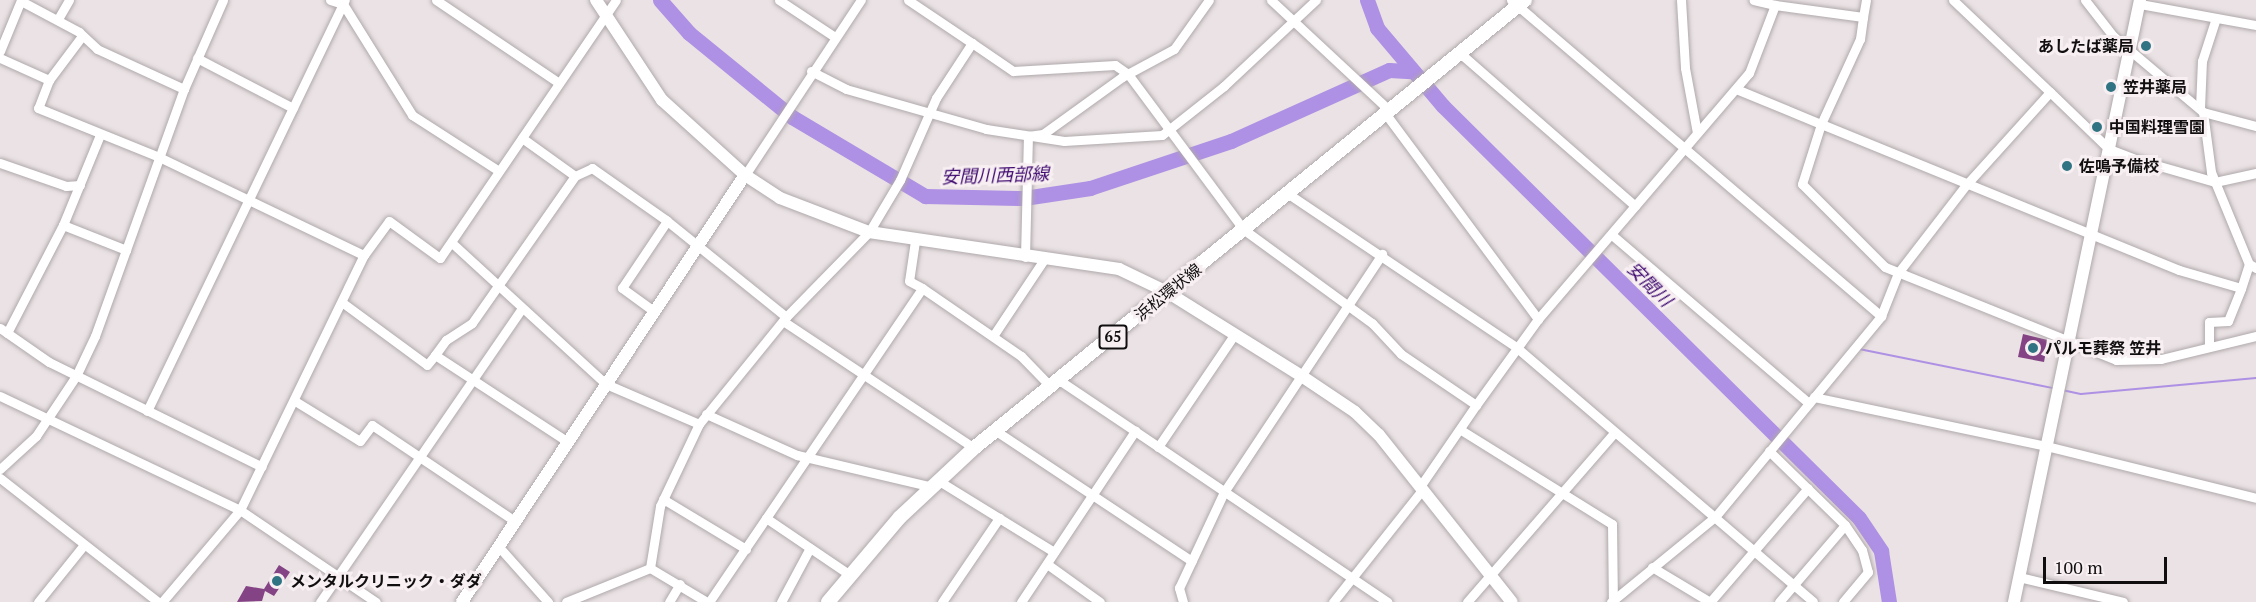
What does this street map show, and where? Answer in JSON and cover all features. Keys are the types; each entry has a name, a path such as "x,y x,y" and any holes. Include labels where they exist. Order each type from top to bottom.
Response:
{"main road":[{"name":"浜松環状線","path":"833,600 850,575 935,484 974,448 1461,54 1518,2"}],"street":[{"path":"58,19 69,0"},
{"path":"0,469 50,417 76,376 126,250 184,89 223,0"},
{"path":"330,0 344,2"},
{"path":"436,0 559,83"},
{"path":"596,0 662,100 745,175 800,209 869,232 915,241 1119,269 1167,292 1300,375 1355,412 1422,487 1490,578 1512,602"},
{"path":"0,478 84,546 160,602 240,510 343,303 364,255 389,221 440,258 616,0"},
{"path":"779,0 835,37"},
{"path":"462,602 699,247 811,71 861,0"},
{"path":"908,0 1013,71 1115,65 1128,74 1243,229 1348,304 1401,354 1476,405"},
{"path":"1028,136 1043,134 1128,74 1174,49 1209,0"},
{"path":"1272,0 1387,112 1538,319"},
{"path":"811,71 846,89 929,114 1028,136 1064,141 1172,131 1316,0"},
{"path":"1681,0 1684,69 1697,133"},
{"path":"1754,0 1863,17"},
{"path":"1866,0 1860,39 1821,124 1802,184 1885,267 2116,360 2161,359 2256,336"},
{"path":"1953,0 2109,149 2169,172 2215,182 2256,172"},
{"path":"2085,0 2129,51 2201,110 2256,126"},
{"path":"0,51 21,1 58,19 97,49 184,89"},
{"path":"147,411 344,2"},
{"path":"344,2 412,115 499,171"},
{"path":"1518,2 1881,316"},
{"path":"2014,602 2140,2 2256,25"},
{"path":"1333,602 1422,487 1516,347 1538,319 1749,73 1775,4"},
{"path":"2209,346 2209,322 2228,321 2252,266 2215,182 2201,110 2202,61 2216,18"},
{"path":"82,36 49,80 38,108 159,157 248,202 364,255"},
{"path":"650,568 663,499 699,424 785,319 869,232 900,180 929,114 972,43"},
{"path":"1461,54 1635,206"},
{"path":"0,58 49,80"},
{"path":"197,58 293,108"},
{"path":"1736,89 2091,236 2241,288"},
{"path":"1617,601 1652,567 1715,517 1881,316 1898,273 1966,185 2049,92"},
{"path":"100,135 63,225 3,330 76,376 262,467"},
{"path":"1025,257 1028,136"},
{"path":"522,138 574,176"},
{"path":"0,163 66,186 80,185"},
{"path":"343,303 427,365 446,340 472,323 574,176 592,168 667,221 785,319 974,448"},
{"path":"1287,193 1382,254 1516,347 1813,602"},
{"path":"655,312 622,288 667,221"},
{"path":"63,225 126,250"},
{"path":"1612,235 1812,400 2046,446 2256,498"},
{"path":"915,241 909,281 1022,356 1055,384 1135,431 1388,602"},
{"path":"452,243 521,309 606,384 699,424"},
{"path":"1182,602 1179,588 1224,492 1382,254"},
{"path":"993,336 1045,258"},
{"path":"650,568 708,602 922,288"},
{"path":"320,602 471,378 521,309"},
{"path":"1158,447 1234,335"},
{"path":"435,355 568,442"},
{"path":"0,396 50,417 240,510 376,602"},
{"path":"295,401 360,441 372,425 515,521"},
{"path":"706,414 807,457 935,484 999,518 1054,552"},
{"path":"1461,430 1560,495 1601,513 1612,524 1617,601"},
{"path":"996,431 1192,561"},
{"path":"1021,602 1135,431"},
{"path":"1467,602 1615,432"},
{"path":"1769,451 1845,525 1862,550 1868,572 1843,602"},
{"path":"1652,567 1710,602 1808,489"},
{"path":"663,499 746,549"},
{"path":"766,518 850,575"},
{"path":"942,602 999,518"},
{"path":"1779,602 1845,525"},
{"path":"38,602 84,546"},
{"path":"499,547 548,602"},
{"path":"781,602 810,548"},
{"path":"1047,564 1100,602"},
{"path":"566,602 650,568"},
{"path":"2019,577 2123,602"},
{"path":"669,602 680,584"}],"building":[{"name":"パルモ葬祭 笠井","path":"2023,334 2048,340 2044,362 2018,357"},
{"path":"279,565 290,572 274,596 265,591 262,601 237,602 246,586 264,589"}],"waterway":[{"name":"安間川西部線","path":"660,0 689,33 792,117 925,196 1024,198 1090,188 1231,141 1389,70 1411,71"},
{"name":"安間川","path":"1367,0 1377,28 1443,106 1859,518 1881,551 1889,602"},
{"path":"1859,349 2053,388"},
{"path":"2062,390 2081,394 2256,378"}],"place":[{"name":"あしたば薬局","path":"2146,46"},
{"name":"笠井薬局","path":"2111,87"},
{"name":"中国料理雪園","path":"2097,127"},
{"name":"佐鳴予備校","path":"2067,166"},
{"name":"パルモ葬祭 笠井","path":"2033,348"},
{"name":"メンタルクリニック・ダダ","path":"277,581"}]}
